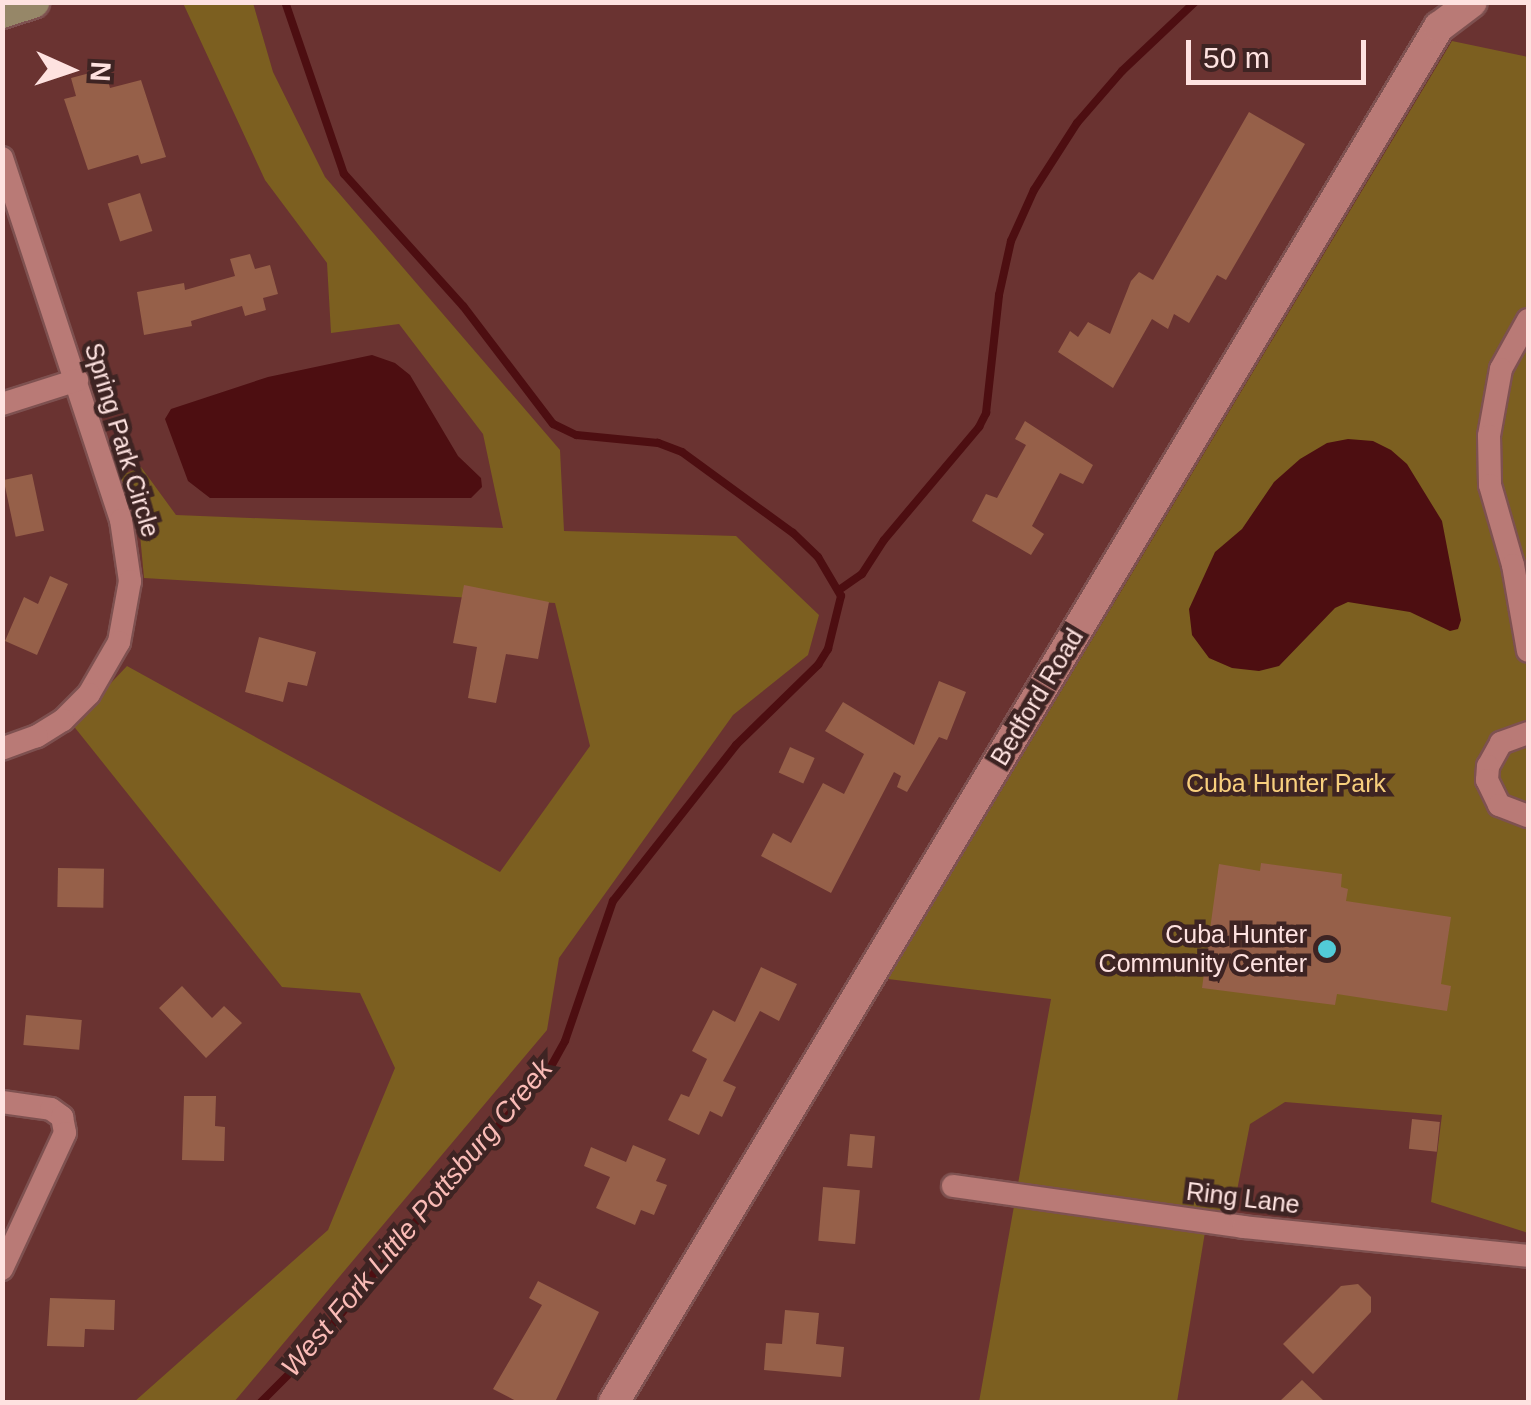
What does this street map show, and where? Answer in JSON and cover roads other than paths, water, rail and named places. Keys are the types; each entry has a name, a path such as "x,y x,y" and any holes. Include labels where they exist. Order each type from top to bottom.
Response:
{"main road":[{"path":"2,12 33,2"}],"street":[{"name":"Bedford Road","path":"614,1402 1439,27 1472,2"},
{"name":"Spring Park Circle","path":"2,158 128,551 127,611 119,642 89,694 63,720 38,736 2,749"},
{"path":"1528,320 1501,368 1488,436 1490,485 1514,565 1528,651"},
{"path":"2,404 76,380"},
{"path":"1528,733 1501,743 1488,766 1487,780 1499,805 1528,816"},
{"path":"2,1102 36,1104 62,1117 66,1133 2,1270"},
{"name":"Ring Lane","path":"953,1186 1255,1228 1528,1256"}],"waterway":[{"name":"West Fork Little Pottsburg Creek","path":"261,1402 306,1357 449,1181 549,1070 565,1041 613,901 736,745 818,665 828,649 841,596 818,557 793,533 682,452 658,443 576,435 553,424 463,306 344,174 285,2"},
{"path":"839,590 862,574 884,540 979,427 986,413 999,295 1011,241 1034,190 1077,123 1122,71 1195,2"}],"place":[{"name":"Cuba Hunter Community Center","path":"1327,949"}],"park label":[{"name":"Cuba Hunter Park","path":"1286,783"}]}
